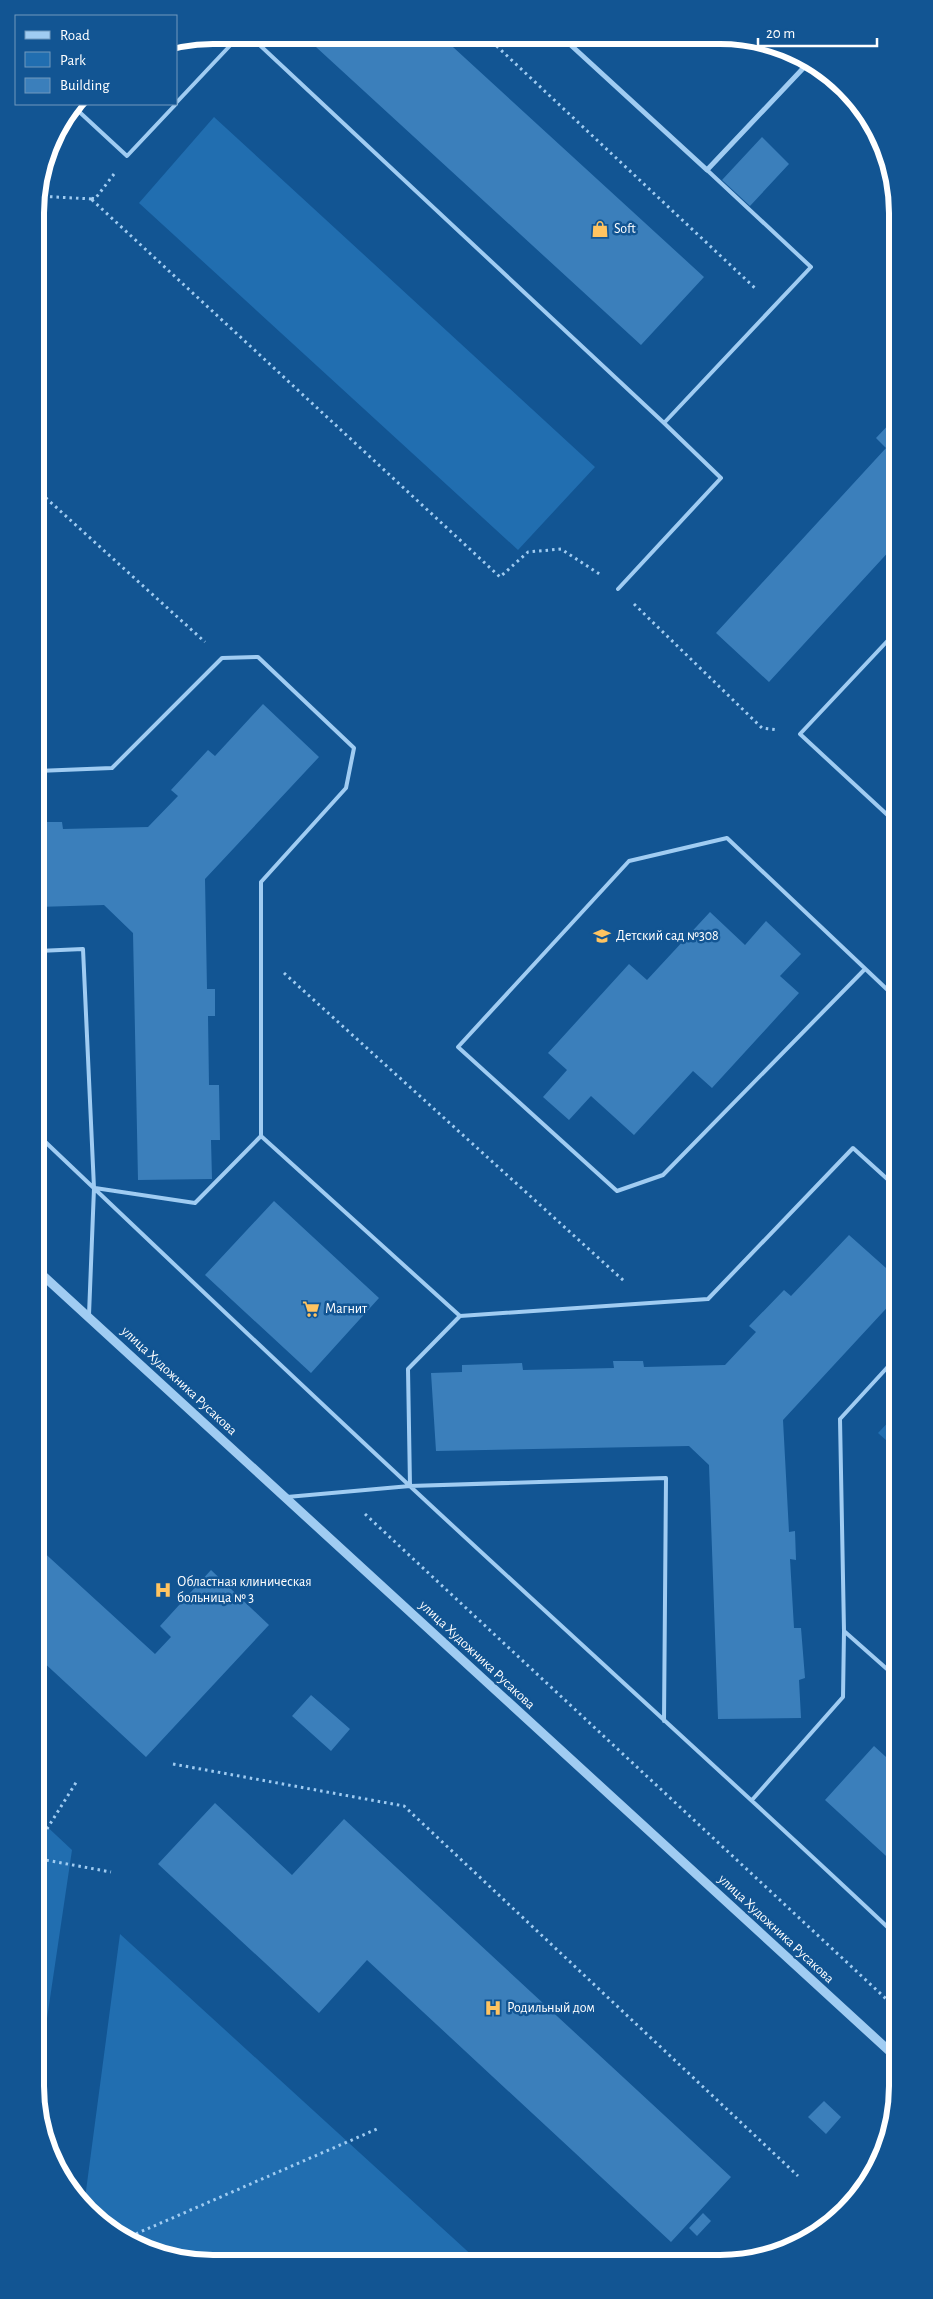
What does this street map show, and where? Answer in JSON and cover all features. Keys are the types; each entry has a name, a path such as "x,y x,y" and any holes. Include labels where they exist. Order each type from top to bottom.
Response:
{"street":[{"path":"570,44 707,170 805,66"},
{"name":"улица Художника Русакова","path":"44,1277 889,2051"}],"lane":[{"path":"178,101 232,44"},
{"path":"259,44 722,478 618,589"},
{"path":"78,111 127,156 174,105"},
{"path":"664,423 811,267 707,170"},
{"path":"889,639 800,734 889,816"},
{"path":"44,771 112,768 222,658 258,656 354,748 346,788 261,882 261,1136 195,1203 94,1188"},
{"path":"865,969 663,1174 617,1191 458,1047 629,862 727,838 889,991"},
{"path":"44,951 83,949 94,1188 89,1318"},
{"path":"261,1136 460,1316"},
{"path":"44,1141 410,1486 889,1928"},
{"path":"410,1486 408,1369 460,1316 708,1299 853,1148 889,1181"},
{"path":"752,1800 843,1697 844,1631 840,1419 889,1366"},
{"path":"285,1497 410,1486 666,1478 664,1721"},
{"path":"844,1631 889,1671"}],"path":[{"path":"494,44 774,306"},
{"path":"95,199 127,156"},
{"path":"45,196 95,199"},
{"path":"95,199 90,198 500,577 528,552 562,549 618,589 762,728 800,734"},
{"path":"44,496 222,658"},
{"path":"261,952 648,1304"},
{"path":"342,1492 889,2002"},
{"path":"173,1764 404,1806 798,2176"},
{"path":"44,1834 77,1781"},
{"path":"44,1860 111,1872"},
{"path":"133,2235 377,2129"}],"green space":[{"path":"214,117 595,467 518,550 139,203"},
{"path":"889,1421 889,1443 878,1433"},
{"path":"44,1824 72,1850 44,2039"},
{"path":"120,1934 472,2255 202,2255 180,2252 138,2238 119,2227 93,2206 85,2197"}],"building":[{"path":"313,44 450,44 704,277 641,345"},
{"path":"762,137 789,164 750,206 722,180"},
{"path":"889,424 889,551 769,682 716,633 886,448 876,438"},
{"path":"263,704 319,757 205,879 207,989 215,989 215,1016 208,1016 209,1085 219,1085 220,1140 211,1140 212,1179 138,1180 133,933 104,905 44,907 44,822 62,822 63,829 148,827 178,796 171,790 208,750 215,756"},
{"path":"710,912 745,945 766,921 801,954 780,976 799,993 712,1088 693,1071 634,1135 591,1096 569,1120 543,1097 567,1070 548,1053 629,964 647,980"},
{"path":"274,1201 379,1298 311,1373 205,1275"},
{"path":"849,1235 889,1271 889,1305 783,1420 789,1532 795,1531 796,1560 790,1559 794,1628 801,1628 805,1678 799,1680 801,1718 718,1719 709,1465 689,1446 436,1451 431,1373 462,1372 462,1365 522,1363 523,1370 614,1368 613,1361 643,1361 644,1367 725,1365 756,1332 749,1326 784,1290 791,1296"},
{"path":"44,1553 155,1654 171,1637 160,1626 211,1570 269,1625 146,1757 44,1663"},
{"path":"311,1695 350,1729 331,1751 292,1716"},
{"path":"874,1746 889,1760 889,1859 825,1800"},
{"path":"215,1803 292,1875 344,1819 731,2177 671,2242 367,1960 319,2013 158,1864"},
{"path":"824,2101 841,2117 826,2134 808,2117"},
{"path":"703,2213 711,2221 697,2236 689,2228"}],"place":[{"name":"Soft","path":"600,229"},
{"name":"Детский сад №308","path":"602,936"},
{"name":"Магнит","path":"311,1309"},
{"name":"Областная клиническая больница № 3","path":"163,1590"},
{"name":"Родильный дом","path":"493,2008"}]}
